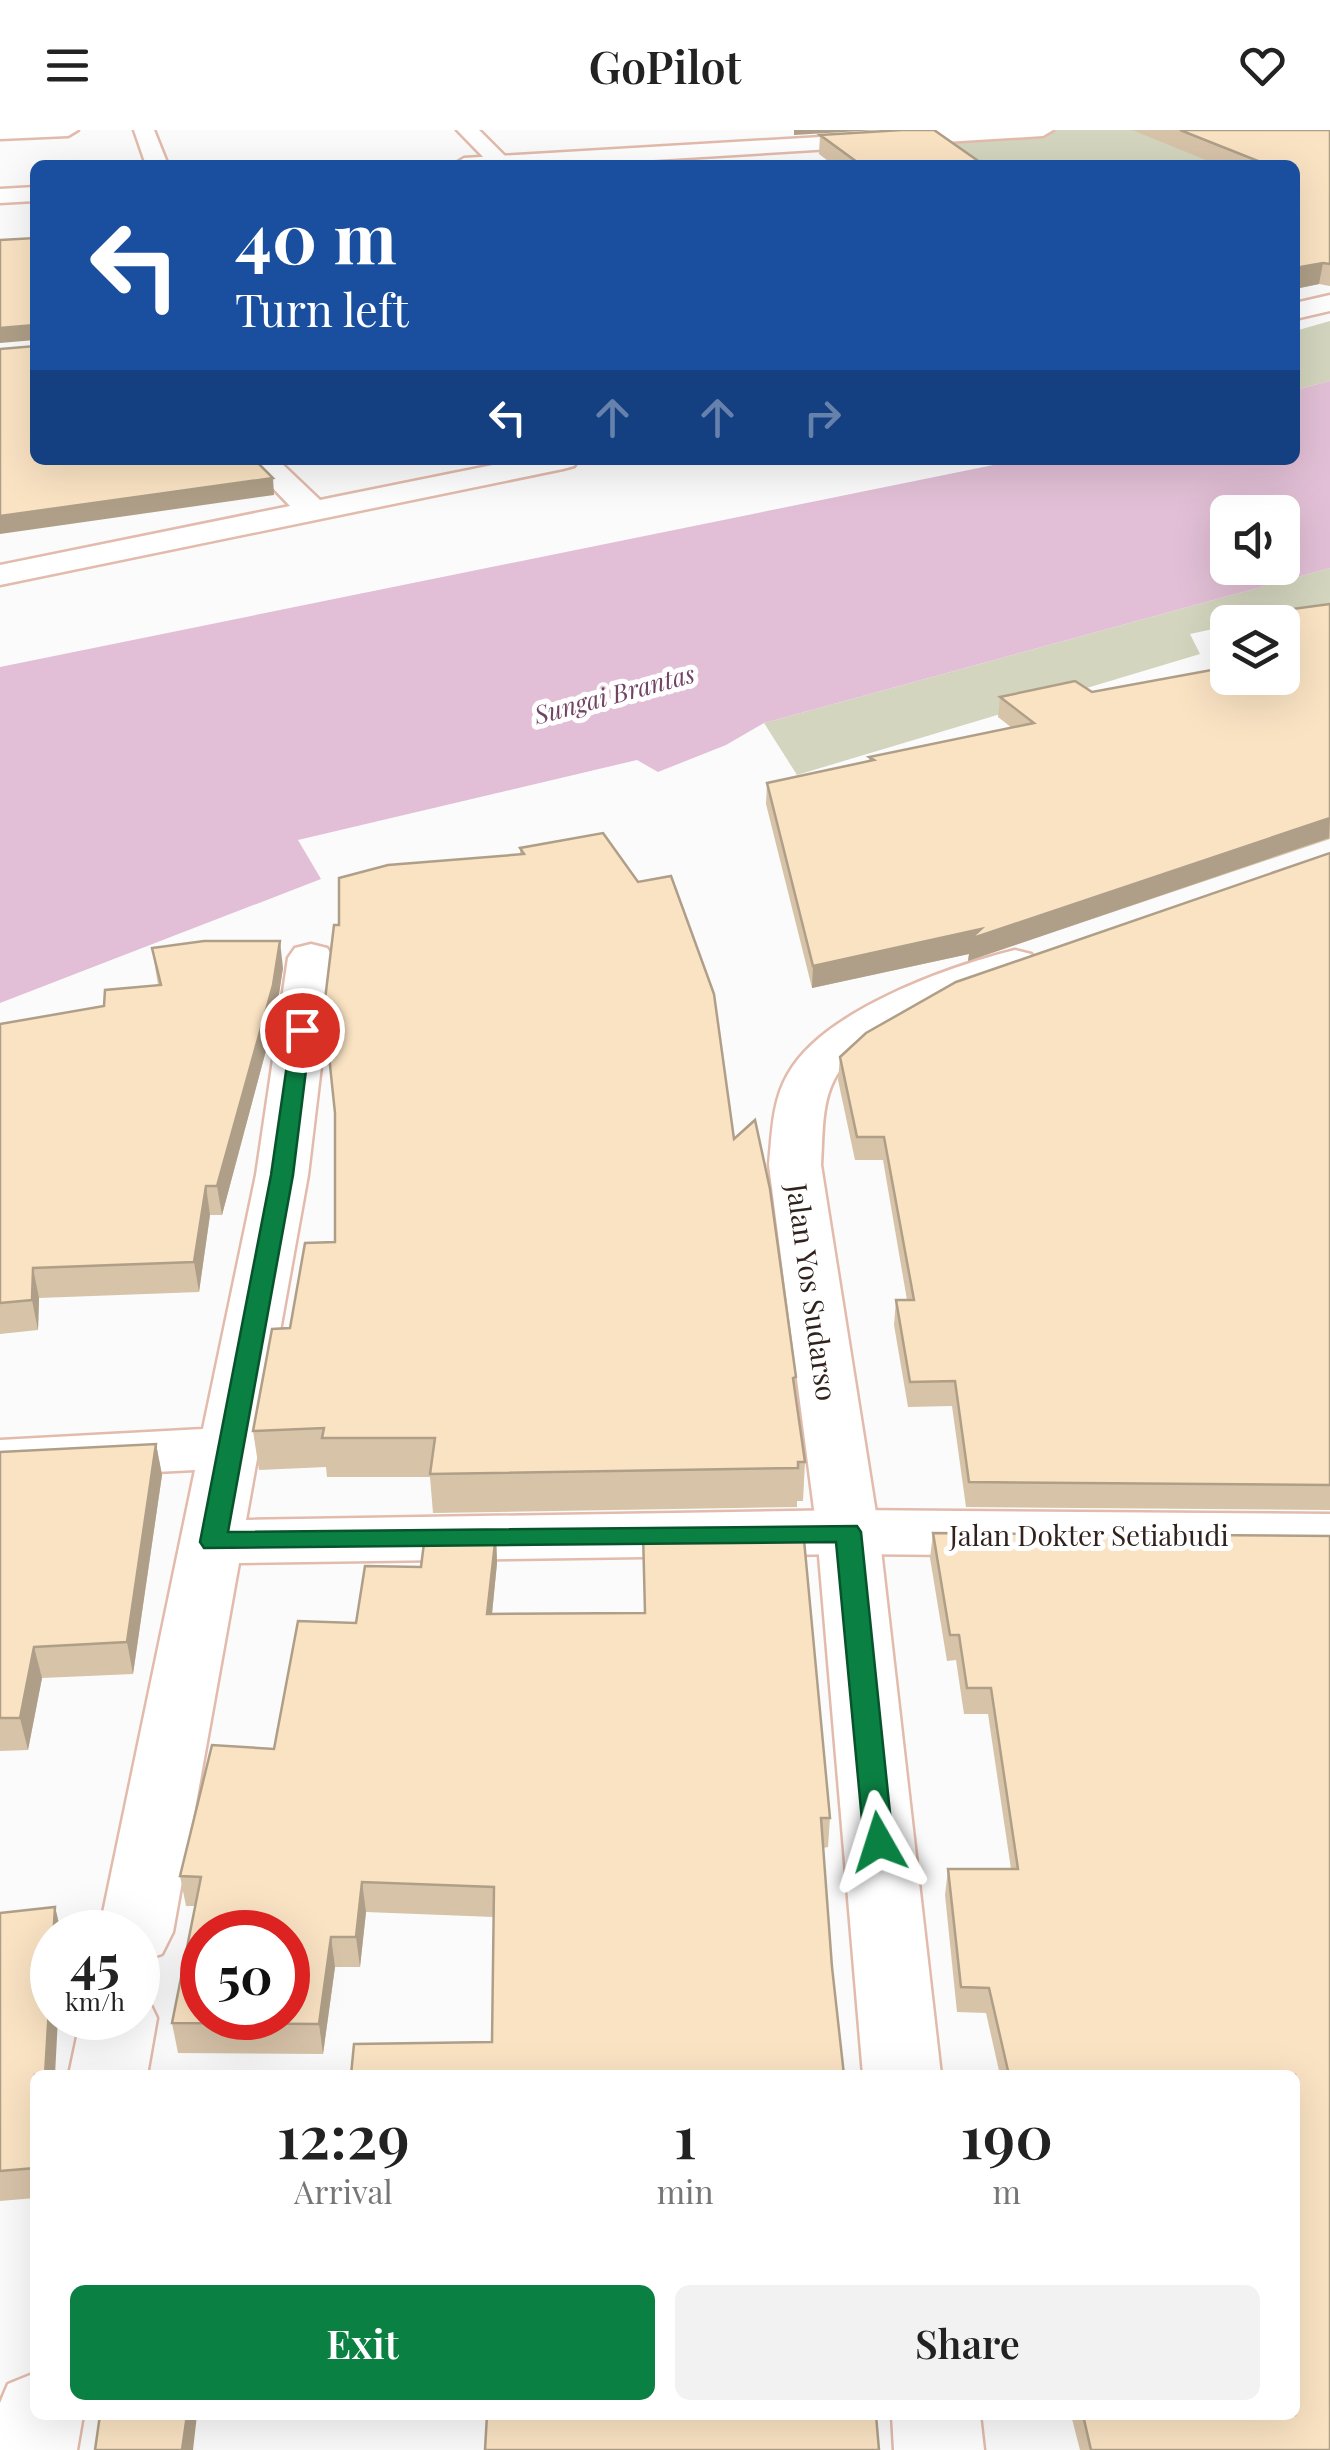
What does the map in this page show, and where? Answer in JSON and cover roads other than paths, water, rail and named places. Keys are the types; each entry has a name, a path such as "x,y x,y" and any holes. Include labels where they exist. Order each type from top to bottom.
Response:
{"street":[{"path":"0,133 68,130"},
{"path":"144,130 156,160"},
{"path":"467,130 498,160"},
{"path":"566,160 1043,130"},
{"path":"0,196 30,194"},
{"path":"1300,286 1330,293"},
{"path":"1300,310 1330,303"},
{"path":"266,465 312,510"},
{"path":"0,575 538,465"},
{"name":"Jalan Yos Sudarso","path":"902,2070 848,1532 795,1165 800,1112 812,1073 834,1049 938,991 1048,952"},
{"path":"140,1910 282,1175 311,958"},
{"path":"0,1460 230,1448"},
{"name":"Jalan Dokter Setiabudi","path":"213,1542 848,1532 1330,1536"},
{"path":"109,2070 115,2040"},
{"path":"32,2450 38,2420"},
{"path":"936,2420 939,2450"}],"water":[{"name":"Sungai Brantas","path":"1330,381 1330,568 1300,576 1300,495 1210,495 1210,585 1268,585 764,723 726,745 658,772 637,760 298,840 321,879 0,1003 0,667 993,465 1300,465 1300,389"}]}
